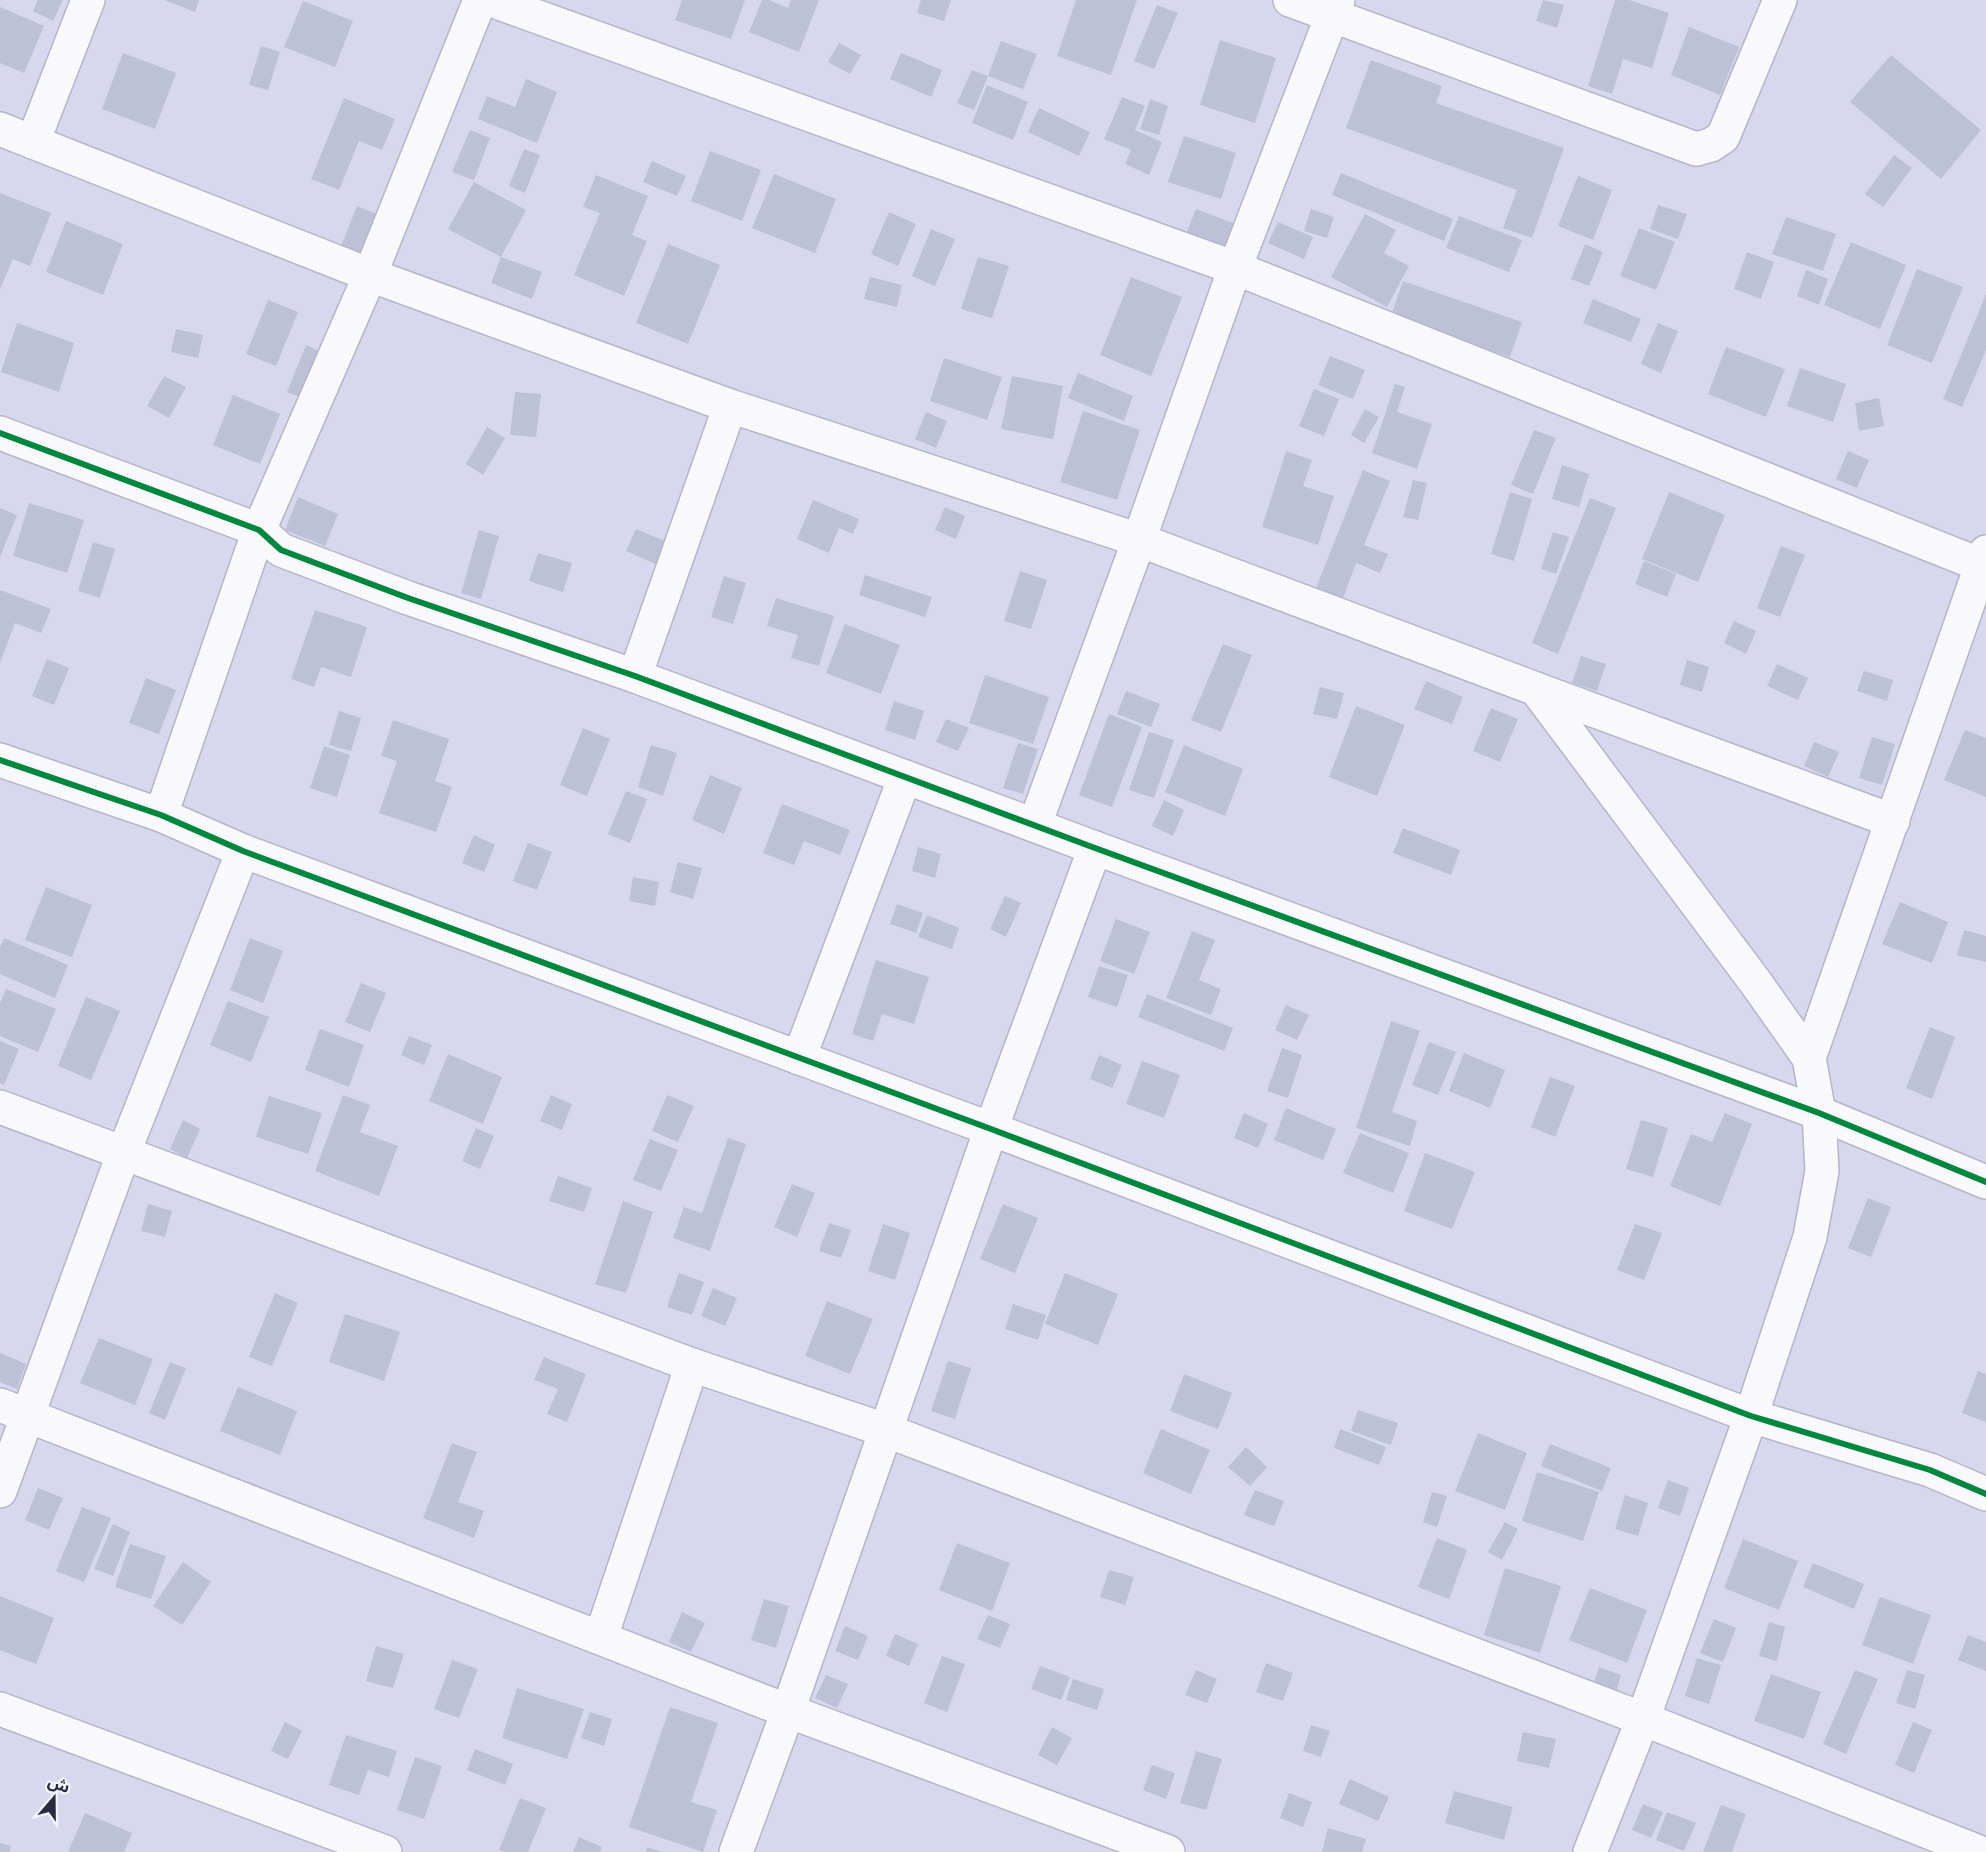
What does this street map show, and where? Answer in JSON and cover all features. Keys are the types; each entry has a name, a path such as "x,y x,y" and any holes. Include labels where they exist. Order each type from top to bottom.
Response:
{"street":[{"path":"33,142 88,0"},
{"path":"162,815 259,530 370,275 480,0"},
{"path":"491,0 1235,268 1984,561 1809,1058"},
{"path":"1290,0 1335,8 1696,149 1711,145 1723,137 1780,0"},
{"path":"1035,825 1235,268 1335,8"},
{"path":"0,129 370,275 730,406 1139,540 1893,821"},
{"path":"635,676 730,406"},
{"path":"0,433 259,530 282,549 408,598 635,676 1095,848 1819,1113 1986,1182"},
{"path":"1536,689 1756,983 1809,1058 1819,1113 1822,1171 1810,1237 1751,1416 1643,1719 1590,1852"},
{"path":"0,760 162,815 243,851 991,1129 1751,1416 1930,1470 1986,1494"},
{"path":"799,1058 905,777"},
{"path":"736,1852 788,1711 991,1129 1095,848"},
{"path":"0,1491 14,1410 124,1152 243,851"},
{"path":"0,1107 692,1365 885,1430 1643,1719 1979,1852"},
{"path":"601,1637 692,1365"},
{"path":"14,1410 788,1711 1168,1852"},
{"path":"0,1708 385,1852"}],"building":[{"path":"38,0 63,0 53,21 33,11"},
{"path":"164,0 199,0 195,12"},
{"path":"682,0 745,0 731,39 675,20"},
{"path":"762,0 769,0 788,8 791,0 819,0 799,52 749,32"},
{"path":"921,0 951,0 944,21 917,13"},
{"path":"1076,0 1137,0 1111,75 1057,56"},
{"path":"1543,0 1564,5 1557,28 1536,21"},
{"path":"1615,0 1629,0 1669,13 1652,68 1623,59 1612,94 1588,86"},
{"path":"303,1 353,21 335,67 284,47"},
{"path":"1157,5 1178,13 1154,69 1134,61"},
{"path":"0,7 44,26 24,73 0,63"},
{"path":"1689,27 1739,47 1720,95 1671,75"},
{"path":"1220,40 1276,58 1255,123 1200,105"},
{"path":"1001,41 1037,54 1023,89 988,76"},
{"path":"839,43 861,55 850,74 828,62"},
{"path":"261,46 280,52 268,90 249,85"},
{"path":"123,53 176,73 155,129 102,109"},
{"path":"901,53 942,70 931,97 890,79"},
{"path":"1891,55 1981,130 1941,179 1850,102"},
{"path":"1371,60 1442,86 1436,103 1564,148 1532,238 1503,228 1517,190 1346,128"},
{"path":"972,70 988,76 974,110 957,103"},
{"path":"526,79 557,92 537,143 478,119 487,96 515,107"},
{"path":"987,85 1028,102 1013,140 972,123"},
{"path":"1122,97 1145,106 1135,130 1162,142 1149,175 1125,164 1131,150 1104,139"},
{"path":"344,98 395,119 382,150 359,141 339,190 311,179"},
{"path":"1150,99 1168,106 1159,135 1140,129"},
{"path":"1039,108 1090,132 1079,156 1028,132"},
{"path":"470,130 490,138 474,180 452,172"},
{"path":"1184,136 1236,153 1221,199 1168,182"},
{"path":"524,149 540,155 525,193 509,186"},
{"path":"710,151 761,170 742,221 691,201"},
{"path":"1894,155 1912,168 1883,207 1865,194"},
{"path":"652,161 686,176 677,196 643,182"},
{"path":"1341,173 1453,219 1444,241 1332,195"},
{"path":"774,174 836,199 815,253 752,228"},
{"path":"596,175 648,196 632,235 647,241 624,296 574,275 600,213 583,207"},
{"path":"1578,176 1612,190 1593,240 1558,226"},
{"path":"474,182 526,210 501,257 448,229"},
{"path":"0,193 51,213 30,266 13,259 0,289"},
{"path":"1658,205 1687,214 1678,239 1650,229"},
{"path":"357,206 398,223 383,262 341,246"},
{"path":"1196,209 1238,225 1223,263 1181,246"},
{"path":"1311,209 1334,217 1327,238 1304,231"},
{"path":"889,212 916,224 898,266 871,254"},
{"path":"1365,214 1396,230 1384,253 1409,266 1387,307 1331,277"},
{"path":"1459,216 1522,240 1509,272 1446,248"},
{"path":"1786,217 1836,234 1823,271 1772,254"},
{"path":"66,221 123,244 103,295 46,272"},
{"path":"1278,222 1313,237 1304,259 1268,243"},
{"path":"1639,228 1675,242 1656,290 1620,276"},
{"path":"931,229 955,239 935,286 912,276"},
{"path":"1851,242 1906,265 1880,329 1824,305"},
{"path":"668,244 720,265 688,344 636,323"},
{"path":"1585,244 1603,252 1589,286 1571,279"},
{"path":"1747,252 1774,262 1761,299 1734,289"},
{"path":"501,257 542,272 532,299 491,283"},
{"path":"978,257 1009,266 992,318 961,309"},
{"path":"1917,269 1963,287 1932,363 1887,345"},
{"path":"1806,270 1828,279 1819,305 1797,296"},
{"path":"870,277 902,285 897,307 864,299"},
{"path":"1131,277 1182,297 1151,376 1100,355"},
{"path":"1403,281 1522,322 1510,357 1391,316"},
{"path":"1986,294 1986,350 1962,407 1943,399"},
{"path":"1593,299 1641,319 1631,342 1583,323"},
{"path":"268,300 298,312 276,366 246,354"},
{"path":"17,323 74,343 59,392 1,372"},
{"path":"1658,323 1678,331 1661,373 1641,364"},
{"path":"176,329 203,335 198,358 171,352"},
{"path":"306,345 326,354 308,400 287,392"},
{"path":"1726,347 1785,369 1766,417 1708,394"},
{"path":"1330,356 1365,370 1353,399 1318,385"},
{"path":"944,358 1002,377 987,420 930,401"},
{"path":"1800,368 1846,384 1833,422 1787,406"},
{"path":"1078,373 1133,396 1124,421 1068,398"},
{"path":"164,376 186,387 169,418 147,406"},
{"path":"1012,376 1063,386 1053,439 1001,429"},
{"path":"1395,384 1405,387 1397,412 1432,424 1417,469 1372,453"},
{"path":"1314,389 1339,399 1324,436 1299,426"},
{"path":"515,392 541,394 536,437 510,435"},
{"path":"233,395 280,414 260,464 213,445"},
{"path":"1879,398 1884,426 1859,431 1855,403"},
{"path":"1365,409 1379,417 1364,443 1351,435"},
{"path":"1083,411 1140,430 1117,500 1060,482"},
{"path":"926,412 947,421 936,448 915,439"},
{"path":"487,427 505,438 483,475 466,464"},
{"path":"1534,430 1556,438 1533,494 1511,485"},
{"path":"1286,451 1312,460 1303,486 1334,496 1318,545 1262,527"},
{"path":"1848,451 1869,460 1857,488 1836,479"},
{"path":"1562,465 1589,474 1579,507 1552,499"},
{"path":"1363,470 1390,481 1364,545 1388,554 1380,573 1356,563 1343,598 1316,588"},
{"path":"1413,480 1427,483 1418,520 1403,517"},
{"path":"1510,492 1532,499 1514,561 1491,554"},
{"path":"1669,492 1725,515 1698,582 1642,559"},
{"path":"298,497 338,514 325,546 285,530"},
{"path":"1590,498 1616,508 1558,654 1532,643"},
{"path":"813,500 859,519 853,534 839,528 829,553 797,539"},
{"path":"29,503 84,520 67,573 13,556"},
{"path":"945,507 965,516 956,539 935,530"},
{"path":"0,508 17,515 0,557"},
{"path":"636,529 672,544 662,567 626,551"},
{"path":"479,530 499,536 481,599 461,593"},
{"path":"1553,532 1569,537 1556,574 1541,569"},
{"path":"93,542 115,549 100,598 78,591"},
{"path":"1781,546 1805,555 1780,617 1757,608"},
{"path":"538,553 572,563 563,592 529,581"},
{"path":"1644,561 1676,574 1667,597 1635,584"},
{"path":"1020,571 1047,580 1031,629 1004,621"},
{"path":"865,575 932,597 925,617 859,595"},
{"path":"724,576 746,583 733,624 711,617"},
{"path":"0,590 51,609 41,633 15,623 0,663"},
{"path":"776,598 834,616 819,666 791,658 798,635 767,626"},
{"path":"315,610 367,627 351,677 321,667 314,687 291,679"},
{"path":"1734,621 1756,631 1746,654 1724,643"},
{"path":"845,624 900,645 881,694 826,673"},
{"path":"1223,644 1252,655 1221,732 1191,720"},
{"path":"1581,656 1606,664 1597,691 1572,683"},
{"path":"47,659 69,668 54,705 32,696"},
{"path":"1687,660 1709,667 1702,692 1680,685"},
{"path":"1777,664 1808,678 1798,700 1767,686"},
{"path":"1864,671 1893,680 1887,701 1857,691"},
{"path":"985,675 1049,697 1033,744 969,723"},
{"path":"146,678 176,690 159,734 129,723"},
{"path":"1426,681 1463,697 1452,724 1414,709"},
{"path":"1320,687 1344,693 1337,719 1313,714"},
{"path":"1126,691 1160,704 1151,727 1117,714"},
{"path":"894,701 924,711 915,740 885,730"},
{"path":"1356,706 1405,725 1377,796 1329,777"},
{"path":"1491,708 1518,719 1500,762 1473,751"},
{"path":"339,711 361,718 351,751 329,745"},
{"path":"1109,714 1142,727 1112,807 1079,795"},
{"path":"946,719 969,728 958,751 936,742"},
{"path":"393,720 449,739 435,781 452,787 436,832 379,813 397,761 381,756"},
{"path":"583,728 610,739 587,796 560,785"},
{"path":"1965,730 1986,738 1986,797 1944,780"},
{"path":"1149,732 1174,740 1154,798 1129,790"},
{"path":"1872,737 1895,744 1882,785 1859,778"},
{"path":"1814,742 1839,752 1828,777 1804,766"},
{"path":"1018,743 1038,749 1023,794 1003,788"},
{"path":"651,745 677,753 663,796 638,787"},
{"path":"1184,745 1243,769 1225,816 1165,792"},
{"path":"324,746 350,755 337,797 310,788"},
{"path":"710,775 742,788 724,834 692,820"},
{"path":"626,791 647,799 630,843 608,834"},
{"path":"1164,800 1184,810 1173,836 1152,826"},
{"path":"782,804 850,830 840,855 804,841 794,865 763,853"},
{"path":"1403,828 1460,850 1451,875 1393,853"},
{"path":"474,835 495,845 484,872 462,863"},
{"path":"528,843 552,852 537,890 513,881"},
{"path":"918,847 941,854 935,878 912,871"},
{"path":"678,862 702,868 693,899 670,892"},
{"path":"633,877 659,882 655,906 629,901"},
{"path":"46,887 92,905 72,957 25,940"},
{"path":"1005,896 1021,903 1006,937 990,929"},
{"path":"1900,902 1948,922 1932,963 1882,944"},
{"path":"897,904 923,913 916,933 890,924"},
{"path":"927,915 959,928 952,949 918,937"},
{"path":"1116,919 1150,932 1134,974 1100,961"},
{"path":"1964,930 1986,936 1986,962 1957,955"},
{"path":"1192,931 1215,940 1199,980 1221,989 1211,1015 1166,998"},
{"path":"4,938 68,965 55,998 0,974 0,948"},
{"path":"250,938 283,951 263,1003 230,990"},
{"path":"876,960 929,977 914,1024 882,1014 873,1041 852,1034"},
{"path":"1099,966 1128,975 1117,1007 1088,997"},
{"path":"361,983 386,993 370,1032 345,1022"},
{"path":"6,989 56,1009 38,1052 0,1036 0,1003"},
{"path":"1147,994 1233,1028 1224,1051 1138,1017"},
{"path":"86,997 120,1011 91,1080 58,1066"},
{"path":"228,1001 269,1017 251,1062 210,1045"},
{"path":"1286,1005 1309,1015 1297,1040 1275,1030"},
{"path":"1391,1021 1420,1031 1392,1112 1417,1121 1410,1146 1356,1128"},
{"path":"1930,1027 1955,1037 1932,1099 1906,1088"},
{"path":"320,1029 364,1045 349,1087 305,1070"},
{"path":"409,1036 432,1045 424,1065 401,1055"},
{"path":"0,1041 19,1049 4,1085 0,1083"},
{"path":"1429,1042 1456,1052 1438,1095 1412,1085"},
{"path":"1282,1048 1302,1055 1288,1098 1267,1091"},
{"path":"1464,1053 1505,1070 1490,1108 1449,1091"},
{"path":"448,1054 502,1077 483,1124 429,1101"},
{"path":"1099,1055 1122,1065 1112,1088 1090,1079"},
{"path":"1142,1061 1180,1075 1164,1118 1126,1104"},
{"path":"1550,1077 1575,1086 1555,1137 1531,1127"},
{"path":"343,1095 370,1105 360,1132 398,1146 379,1196 315,1171"},
{"path":"551,1095 572,1104 562,1130 540,1121"},
{"path":"667,1095 694,1106 678,1142 652,1131"},
{"path":"269,1096 322,1113 308,1154 256,1137"},
{"path":"1286,1108 1336,1129 1323,1160 1274,1140"},
{"path":"1244,1113 1268,1124 1258,1148 1234,1138"},
{"path":"1725,1113 1752,1124 1720,1206 1670,1186 1691,1134 1712,1142"},
{"path":"183,1120 200,1129 187,1158 170,1149"},
{"path":"1641,1120 1668,1128 1653,1177 1626,1169"},
{"path":"476,1128 494,1136 480,1169 462,1161"},
{"path":"1360,1133 1409,1153 1393,1193 1343,1173"},
{"path":"728,1138 746,1144 710,1251 673,1238 684,1207 702,1213"},
{"path":"650,1139 678,1150 661,1191 633,1180"},
{"path":"1425,1153 1475,1172 1452,1229 1404,1211"},
{"path":"558,1176 592,1188 584,1212 549,1201"},
{"path":"792,1184 815,1193 797,1237 774,1227"},
{"path":"1868,1198 1891,1207 1871,1257 1848,1248"},
{"path":"623,1201 653,1212 626,1293 595,1284"},
{"path":"148,1204 172,1211 165,1237 141,1231"},
{"path":"1003,1204 1038,1218 1015,1273 980,1259"},
{"path":"829,1223 851,1230 841,1258 819,1251"},
{"path":"883,1224 910,1233 895,1280 868,1271"},
{"path":"1635,1224 1662,1233 1644,1280 1617,1270"},
{"path":"679,1273 704,1282 692,1315 667,1307"},
{"path":"1065,1273 1118,1294 1098,1345 1045,1324"},
{"path":"713,1288 737,1298 725,1326 701,1316"},
{"path":"275,1293 298,1303 272,1366 249,1357"},
{"path":"827,1301 873,1319 850,1374 805,1356"},
{"path":"1013,1304 1046,1315 1038,1340 1005,1329"},
{"path":"345,1314 400,1332 384,1381 329,1362"},
{"path":"99,1338 153,1359 135,1405 80,1383"},
{"path":"0,1353 26,1364 17,1389 0,1382"},
{"path":"544,1357 586,1374 567,1422 547,1414 558,1389 534,1380"},
{"path":"948,1361 971,1368 955,1419 931,1411"},
{"path":"170,1362 186,1368 165,1420 149,1413"},
{"path":"1978,1371 1986,1374 1986,1422 1962,1413"},
{"path":"1184,1374 1232,1393 1218,1429 1170,1411"},
{"path":"238,1387 297,1411 280,1455 220,1431"},
{"path":"1358,1410 1398,1423 1391,1445 1351,1431"},
{"path":"1161,1429 1210,1450 1191,1494 1143,1473"},
{"path":"1340,1429 1386,1447 1379,1465 1334,1448"},
{"path":"1478,1433 1527,1453 1505,1510 1455,1491"},
{"path":"452,1443 477,1452 458,1502 484,1511 474,1538 423,1518"},
{"path":"1550,1444 1611,1468 1602,1491 1541,1466"},
{"path":"1246,1447 1267,1467 1250,1486 1228,1467"},
{"path":"1537,1472 1599,1492 1583,1541 1522,1521"},
{"path":"1668,1480 1689,1488 1680,1516 1658,1508"},
{"path":"38,1488 63,1498 49,1530 25,1520"},
{"path":"1255,1490 1284,1501 1274,1526 1244,1515"},
{"path":"1432,1492 1447,1496 1437,1527 1423,1522"},
{"path":"1625,1495 1648,1503 1638,1536 1615,1529"},
{"path":"82,1507 111,1518 84,1582 56,1571"},
{"path":"1505,1522 1518,1529 1502,1560 1488,1552"},
{"path":"113,1524 130,1532 113,1576 94,1569"},
{"path":"1437,1538 1467,1550 1449,1599 1418,1587"},
{"path":"1743,1539 1798,1561 1779,1610 1724,1588"},
{"path":"957,1543 1010,1563 992,1611 939,1590"},
{"path":"130,1544 166,1556 151,1599 115,1587"},
{"path":"183,1562 211,1582 182,1625 153,1606"},
{"path":"1813,1563 1864,1584 1854,1609 1803,1587"},
{"path":"1505,1568 1561,1586 1540,1653 1484,1635"},
{"path":"1109,1570 1134,1577 1125,1605 1100,1597"},
{"path":"1590,1588 1647,1610 1627,1663 1569,1640"},
{"path":"0,1596 54,1618 36,1664 0,1650"},
{"path":"1880,1597 1931,1615 1913,1664 1862,1645"},
{"path":"764,1599 789,1606 776,1648 751,1640"},
{"path":"682,1612 705,1623 691,1652 669,1642"},
{"path":"988,1615 1010,1624 1000,1648 977,1639"},
{"path":"1714,1619 1736,1628 1723,1662 1700,1653"},
{"path":"1769,1622 1785,1627 1777,1661 1759,1656"},
{"path":"845,1626 868,1636 858,1660 835,1651"},
{"path":"895,1634 918,1644 909,1666 886,1656"},
{"path":"1968,1635 1986,1642 1986,1671 1958,1660"},
{"path":"376,1646 404,1654 393,1688 366,1681"},
{"path":"942,1656 965,1664 947,1712 924,1703"},
{"path":"1697,1658 1721,1665 1709,1704 1685,1696"},
{"path":"452,1660 478,1669 459,1718 434,1709"},
{"path":"1266,1663 1293,1673 1283,1701 1256,1692"},
{"path":"1040,1666 1070,1677 1061,1700 1031,1689"},
{"path":"1599,1667 1621,1675 1614,1699 1591,1692"},
{"path":"1196,1670 1217,1679 1207,1703 1185,1695"},
{"path":"1855,1670 1878,1679 1846,1754 1823,1744"},
{"path":"1907,1670 1925,1675 1915,1709 1896,1703"},
{"path":"1771,1674 1821,1692 1804,1739 1754,1721"},
{"path":"826,1675 848,1684 837,1708 815,1698"},
{"path":"1073,1679 1104,1689 1097,1710 1066,1700"},
{"path":"517,1688 584,1709 567,1759 502,1738"},
{"path":"670,1707 718,1723 691,1802 717,1810 703,1852 629,1827"},
{"path":"590,1712 612,1719 604,1746 581,1738"},
{"path":"285,1722 302,1731 288,1759 271,1751"},
{"path":"1913,1722 1932,1730 1914,1773 1895,1765"},
{"path":"1311,1725 1330,1731 1321,1757 1303,1751"},
{"path":"1052,1727 1072,1738 1057,1765 1038,1755"},
{"path":"1523,1732 1556,1739 1549,1768 1517,1761"},
{"path":"346,1735 397,1751 389,1777 368,1770 359,1795 329,1785"},
{"path":"475,1749 513,1764 505,1785 467,1770"},
{"path":"1196,1751 1222,1759 1206,1810 1180,1803"},
{"path":"415,1757 442,1766 424,1819 397,1810"},
{"path":"1152,1765 1175,1773 1166,1799 1143,1790"},
{"path":"1350,1779 1389,1797 1378,1821 1339,1804"},
{"path":"1454,1791 1513,1807 1504,1840 1445,1823"},
{"path":"1289,1793 1312,1802 1303,1827 1280,1818"},
{"path":"520,1798 546,1808 528,1852 499,1850"},
{"path":"1643,1804 1663,1812 1651,1838 1632,1830"},
{"path":"1721,1805 1746,1814 1732,1852 1703,1852"},
{"path":"1667,1812 1696,1823 1684,1851 1656,1840"},
{"path":"85,1813 132,1833 124,1852 68,1852"},
{"path":"1328,1828 1366,1839 1362,1852 1322,1852"},
{"path":"579,1837 602,1847 600,1852 573,1852"},
{"path":"0,1843 11,1846 10,1852 0,1852"},
{"path":"647,1847 662,1852 646,1852"}],"cycle path":[{"path":"0,433 259,530 281,550 408,598 635,676 1095,848 1819,1113 1986,1182"},
{"path":"0,760 161,815 243,851 991,1129 1751,1416 1930,1470 1986,1494"}]}
